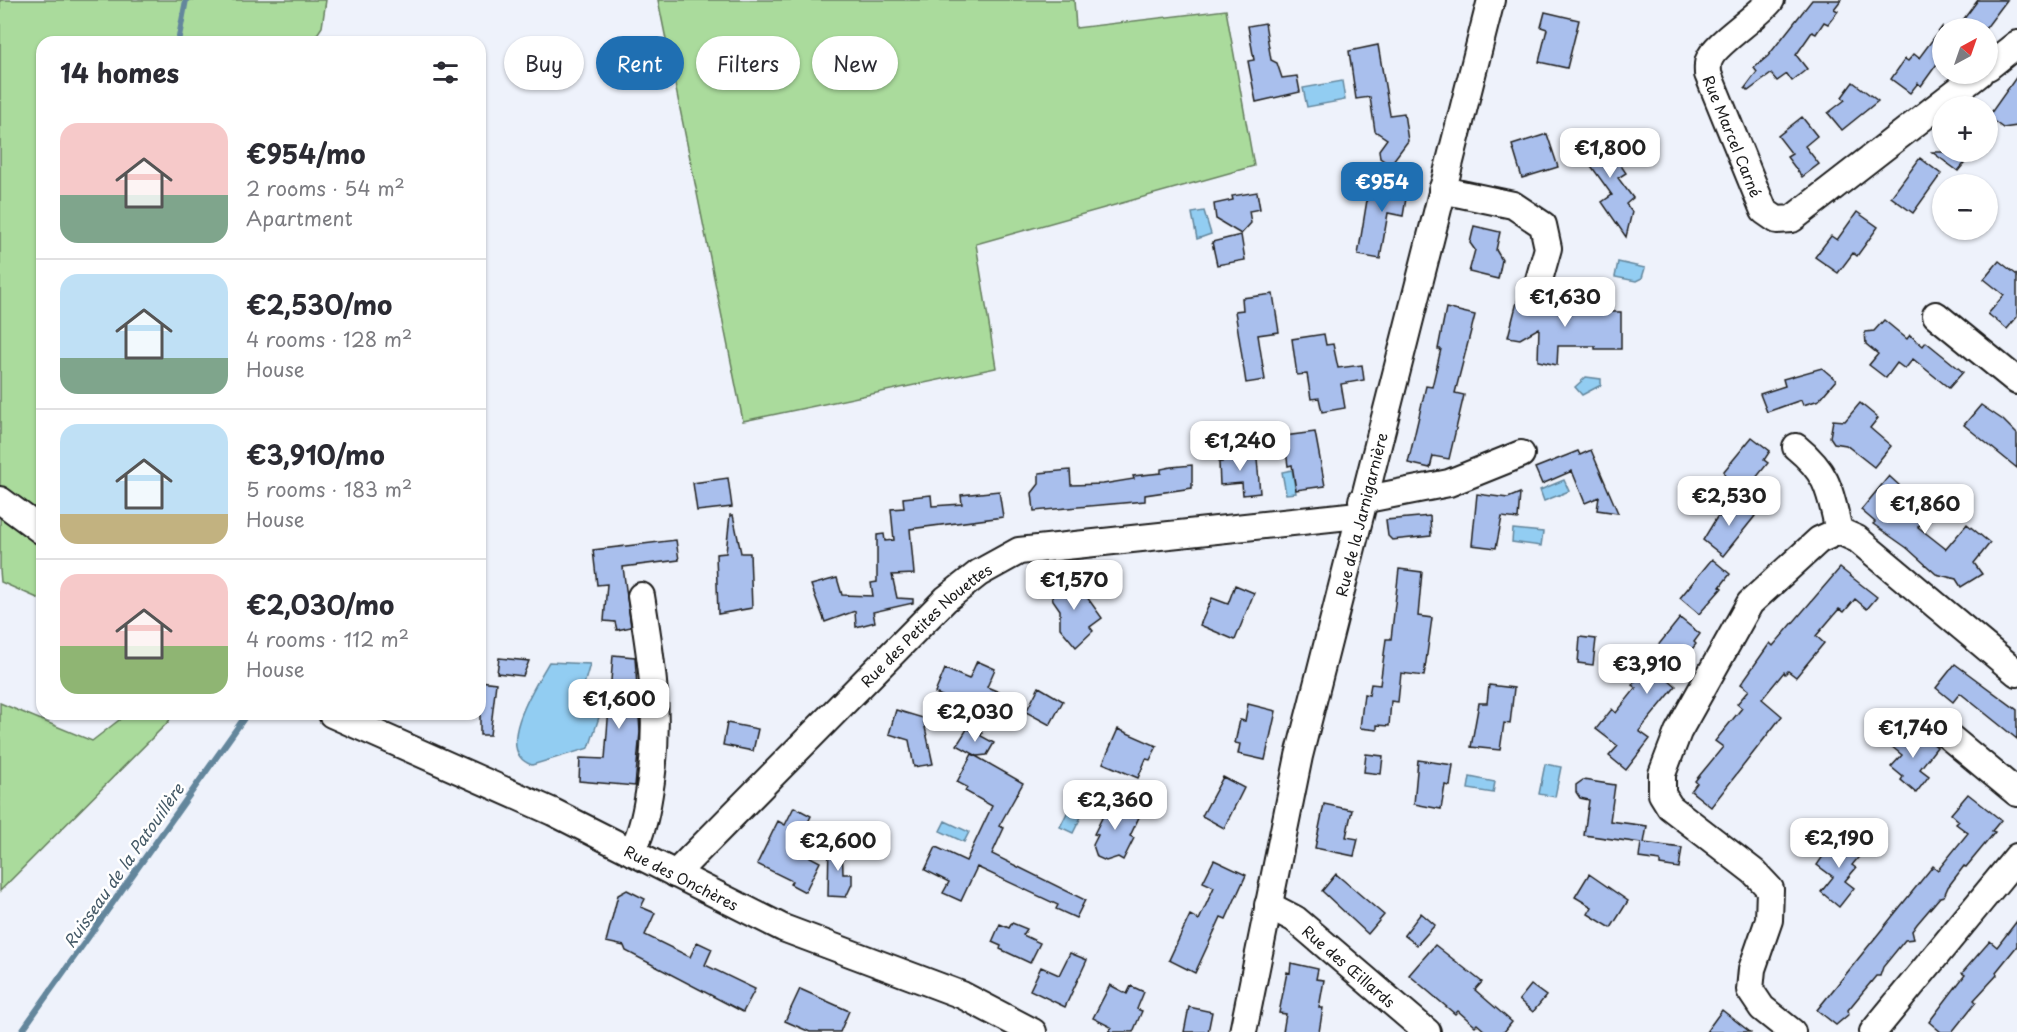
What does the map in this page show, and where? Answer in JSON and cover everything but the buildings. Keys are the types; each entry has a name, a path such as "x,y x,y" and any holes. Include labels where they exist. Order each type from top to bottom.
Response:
{"street":[{"name":"Rue de la Jarnigarnière","path":"1243,1032 1299,756 1360,507 1491,0"},
{"name":"Rue Marcel Carné","path":"1771,0 1762,12 1715,50 1708,60 1708,74 1764,211 1777,220 1792,219 1966,84"},
{"path":"1998,59 2017,44"},
{"path":"1442,190 1513,205 1543,225 1548,248 1537,287"},
{"path":"1936,315 2017,381"},
{"path":"1796,447 1816,464 1831,497 1839,531"},
{"name":"Rue des Petites Nouettes","path":"675,874 946,598 980,573 1019,551 1360,507 1449,483 1521,454"},
{"path":"0,500 36,527"},
{"path":"1792,1032 1762,1008 1750,990 1752,969 1769,920 1770,890 1755,872 1670,807 1662,794 1662,774 1678,732 1750,603 1819,540 1839,531 1857,539 2017,673"},
{"path":"632,852 644,830 656,737 653,664 641,596"},
{"name":"Rue des Onchères","path":"346,720 553,812 783,928 962,995 1033,1032"},
{"path":"1947,735 2017,793"},
{"path":"1873,1032 2017,857"},
{"name":"Rue des Œillards","path":"1268,905 1295,919 1427,1032"}],"green space":[{"path":"0,0 326,0 322,27 316,36 36,36 36,597 1,582"},
{"path":"658,0 1074,0 1076,28 1226,10 1254,166 976,244 996,368 743,421 676,90 684,90 684,36 665,36"},
{"path":"0,703 36,718 36,720 41,720 92,741 119,720 169,720 169,721 0,891"}],"water":[{"path":"1342,81 1345,100 1307,107 1303,88"},
{"path":"1204,211 1211,234 1197,239 1192,213"},
{"path":"1618,262 1645,268 1642,278 1636,281 1615,277"},
{"path":"1586,377 1601,379 1601,385 1582,395 1575,387"},
{"path":"1292,470 1296,493 1286,494 1282,472"},
{"path":"1564,480 1569,491 1544,501 1540,490"},
{"path":"1513,529 1543,532 1541,546 1512,542"},
{"path":"549,662 590,664 581,695 602,708 589,748 532,765 521,758 516,747 516,732 527,701"},
{"path":"1545,764 1561,767 1555,797 1539,794"},
{"path":"1470,777 1495,782 1493,793 1468,789"},
{"path":"1073,801 1086,807 1073,833 1060,827"},
{"path":"945,821 969,832 964,842 940,831"}],"waterway":[{"name":"Ruisseau de la Patouillère","path":"179,36 186,0"},
{"name":"Ruisseau de la Patouillère","path":"21,1032 243,720"}]}
